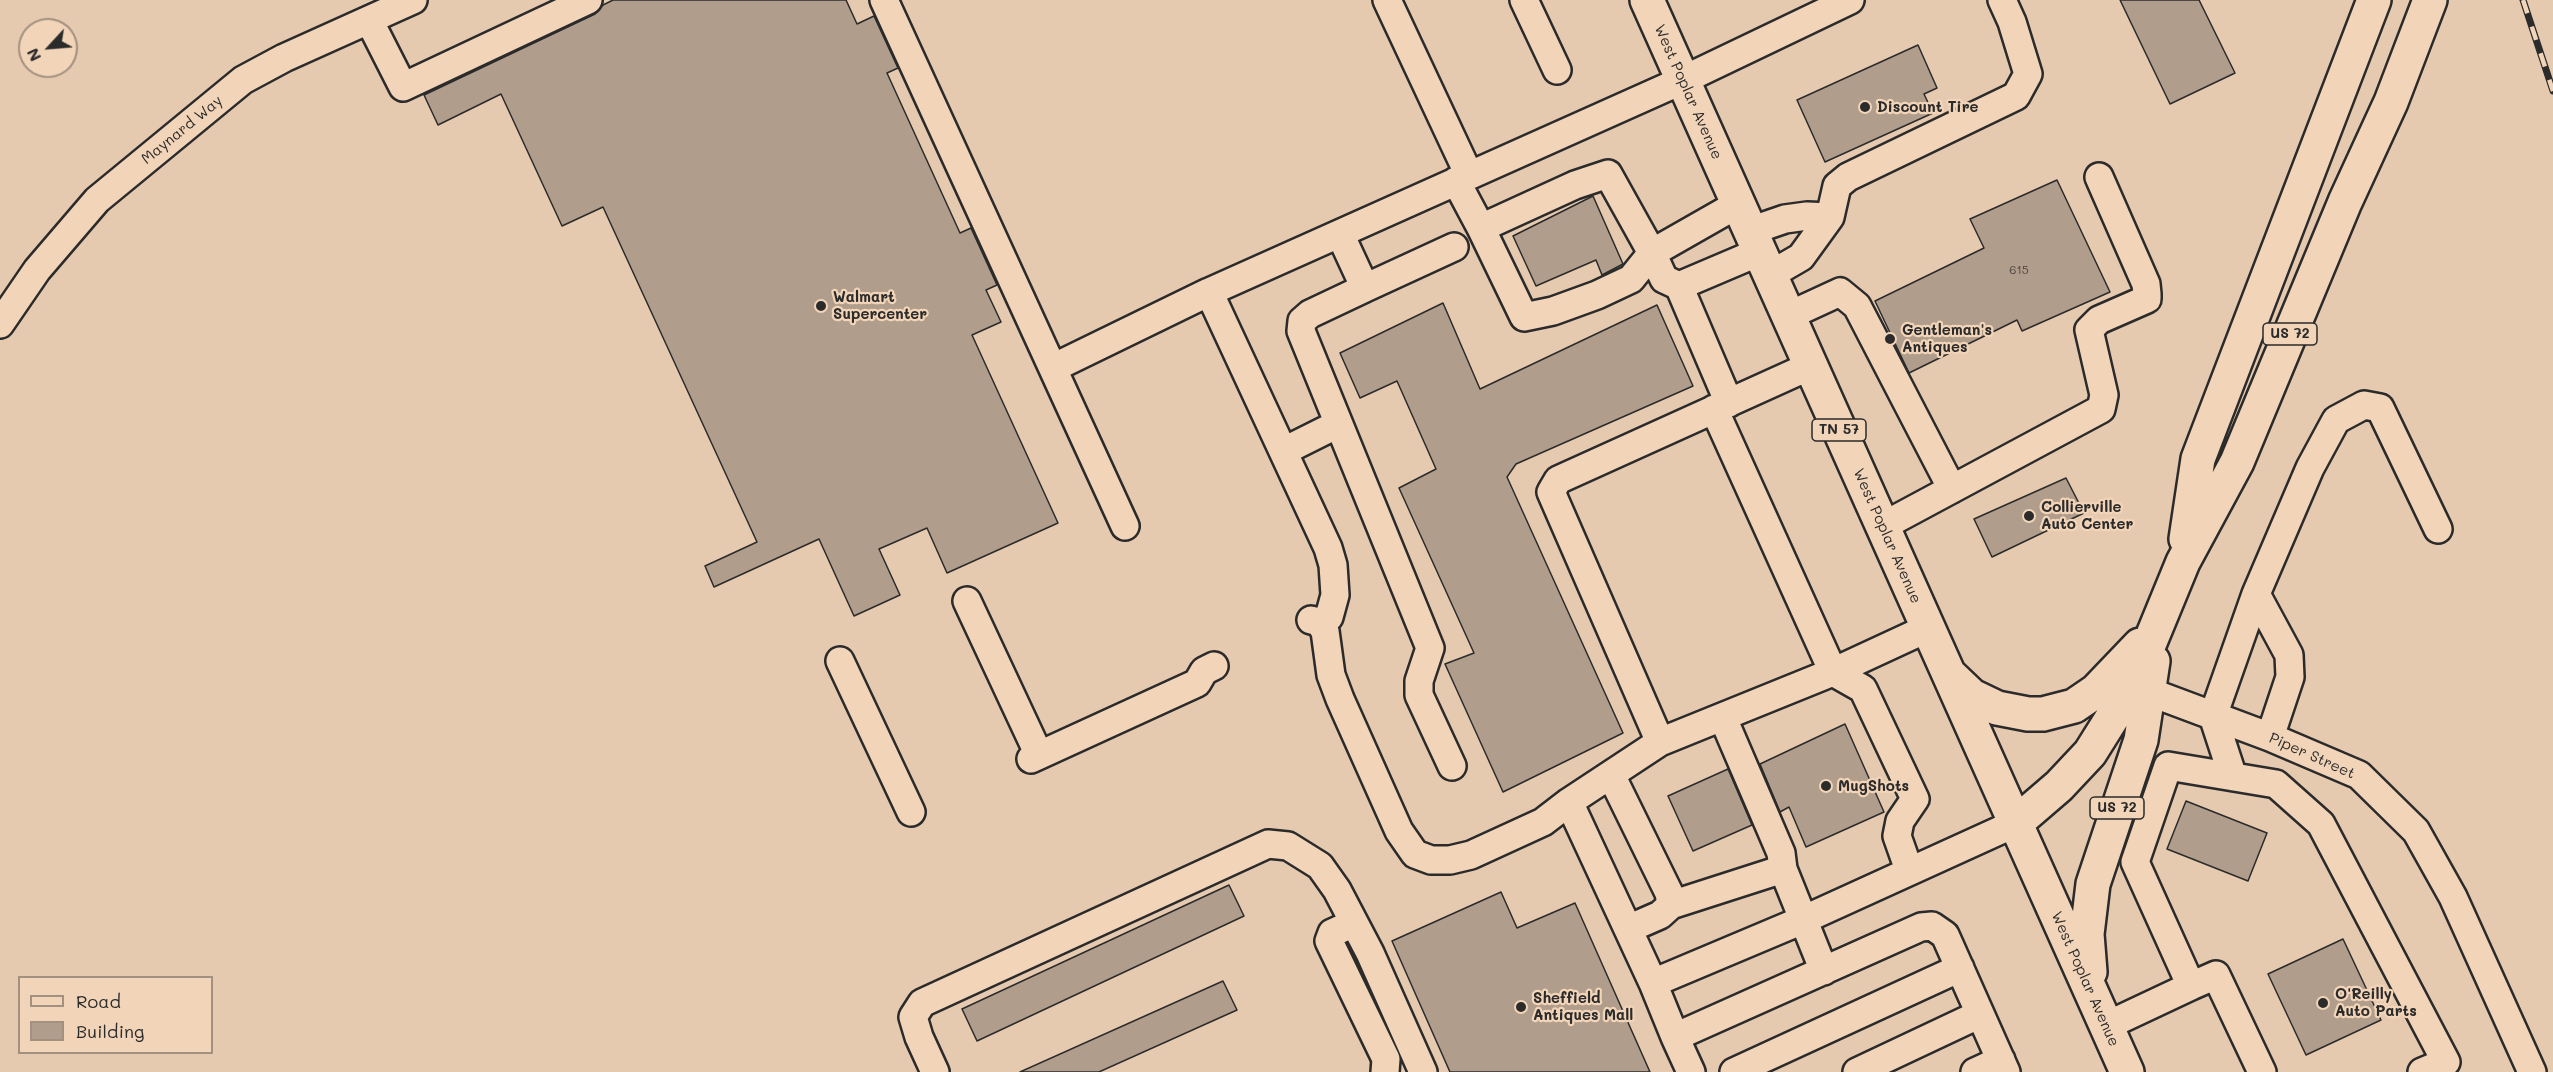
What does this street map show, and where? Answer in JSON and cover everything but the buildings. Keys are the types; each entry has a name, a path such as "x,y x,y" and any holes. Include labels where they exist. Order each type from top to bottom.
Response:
{"main road":[{"name":"West Poplar Avenue","path":"1647,0 2127,1072"},
{"name":"US 72","path":"2016,823 2059,786 2090,753 2130,685 2183,562 2237,462 2344,202 2391,102 2430,0"},
{"name":"US 72","path":"2183,562 2198,459 2369,11"},
{"path":"1948,674 1972,696 1996,708 2028,714 2043,714 2074,706 2130,685"},
{"name":"US 72","path":"2091,992 2087,934 2093,884 2141,740 2130,685"}],"street":[{"name":"Maynard Way","path":"0,324 37,270 97,200 243,80 284,58 413,0"},
{"path":"369,20 403,87 588,0"},
{"path":"884,0 1125,526"},
{"path":"1387,0 1463,178 1481,228 1524,317 1553,311 1597,295 1631,279 1652,253 1754,241 1802,257 1830,217 1837,186 1848,177 2016,96 2028,74 2012,22 2002,0"},
{"path":"1524,0 1557,70"},
{"path":"1053,368 1209,292 1683,80 1850,0"},
{"path":"1481,228 1575,184 1608,174 1664,279 1679,286 1721,406 1833,672 1863,689 1915,799 1900,821 1897,836 1909,870"},
{"path":"1883,526 2101,409 2104,395 2089,330 2099,320 2141,303 2147,299 2147,294 2146,284 2098,177"},
{"path":"1679,286 1754,241 1785,219 1807,216 1830,217"},
{"path":"1340,234 1365,288"},
{"path":"1452,766 1419,695 1419,681 1430,648 1301,331 1302,321 1310,314 1454,247"},
{"path":"1209,292 1328,548 1333,565 1335,595 1321,622 1331,675 1399,831 1415,854 1431,860 1450,860 1471,855 1543,822 1569,802 1660,742 1833,672 1928,628"},
{"path":"1788,316 1840,292 1857,306 1952,489"},
{"path":"1660,742 1551,492 1558,480 1810,366"},
{"path":"2233,777 2213,716 2256,594 2310,468 2336,420 2364,405 2380,408 2438,529"},
{"path":"1284,451 1338,424"},
{"path":"2256,594 2289,655 2290,677 2270,737"},
{"path":"967,601 1035,757 1197,683 1204,671 1214,666"},
{"path":"840,662 911,813"},
{"name":"Piper Street","path":"2130,685 2270,737 2359,776 2416,831 2453,897 2532,1072"},
{"path":"1724,718 1781,853 1783,869 1824,970"},
{"path":"2191,986 2135,862 2168,766 2276,783 2321,824 2440,1069"},
{"path":"1611,775 1669,893 1671,905"},
{"path":"1569,802 1653,983 1691,1072"},
{"path":"1653,983 1805,919 2016,823"},
{"path":"935,1072 919,1037 913,1017 922,1003 1268,844 1288,846 1320,866 1337,890 1423,1072"},
{"path":"1628,929 1660,915 1671,905 1783,869"},
{"path":"1354,923 1332,933 1329,941 1386,1059 1385,1072"},
{"path":"1675,1037 1921,927 1932,926 1945,935 2003,1066 1975,1072"},
{"path":"1734,1072 1960,968"},
{"path":"2106,1026 2216,975 2262,1072"},
{"path":"1857,1072 1980,1014"}],"railway":[{"path":"2523,0 2553,91"}],"place":[{"name":"Discount Tire","path":"1865,107"},
{"name":"Walmart Supercenter","path":"821,306"},
{"name":"Gentleman's Antiques","path":"1890,339"},
{"name":"Collierville Auto Center","path":"2029,516"},
{"name":"MugShots","path":"1826,786"},
{"name":"O'Reilly Auto Parts","path":"2323,1003"},
{"name":"Sheffield Antiques Mall","path":"1521,1007"}]}
